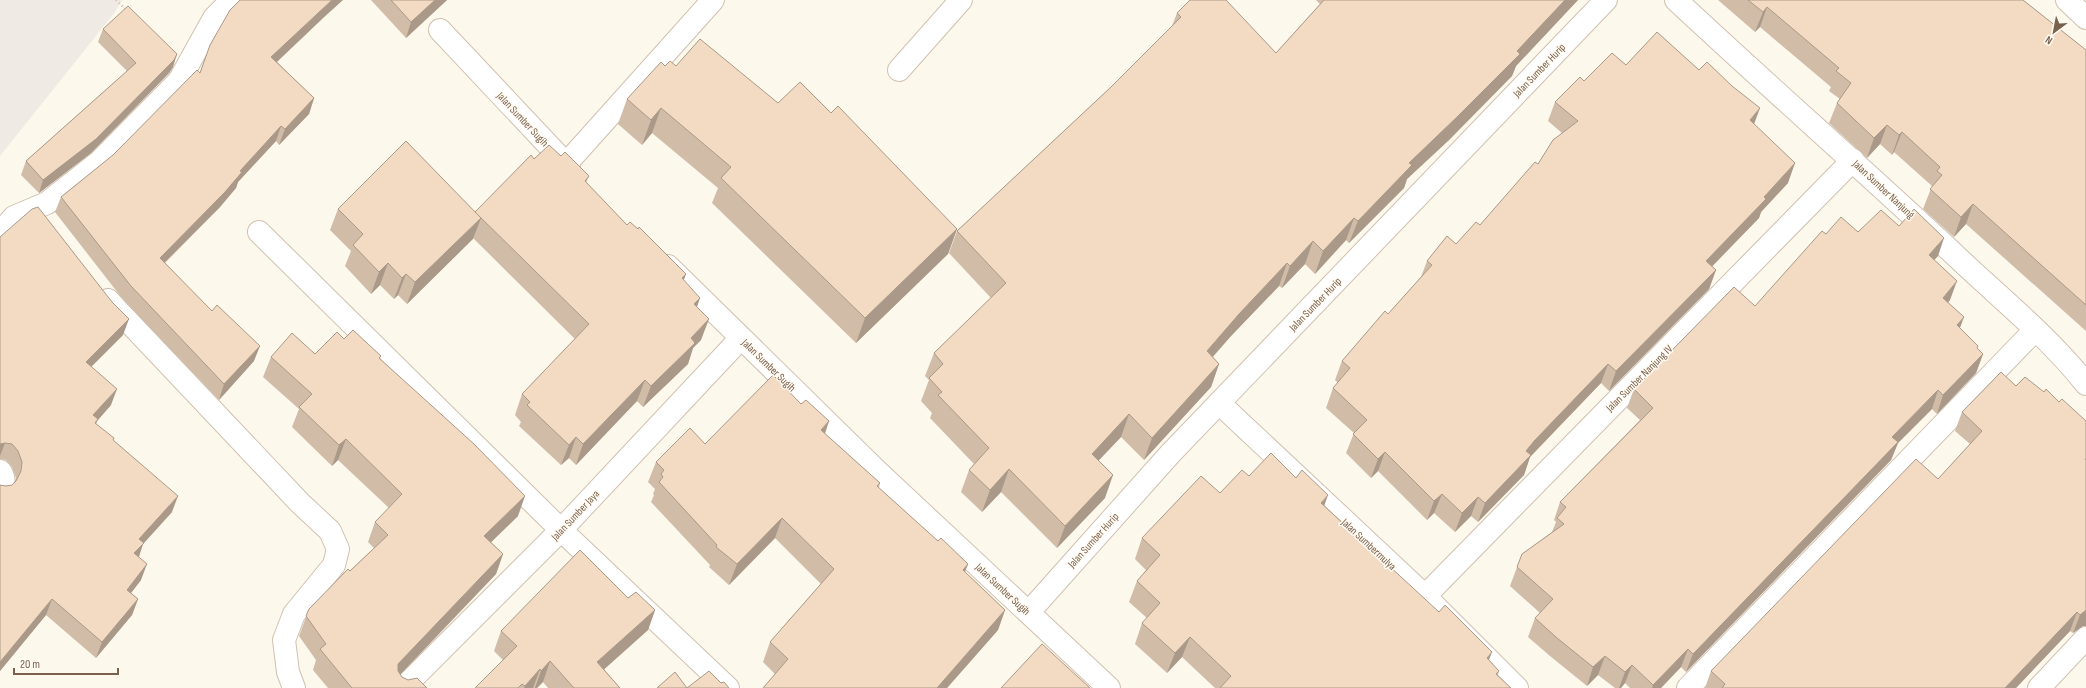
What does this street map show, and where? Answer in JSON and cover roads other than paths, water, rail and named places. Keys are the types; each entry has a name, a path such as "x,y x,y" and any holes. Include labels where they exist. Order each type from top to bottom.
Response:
{"street":[{"path":"0,233 14,217 47,203 99,162 179,81 214,18 232,0"},
{"path":"566,164 713,0"},
{"path":"898,70 961,0"},
{"name":"Jalan Sumber Hurip","path":"1029,612 1165,460 1606,0"},
{"name":"Jalan Sumber Nanjung","path":"1676,0 1853,160 2035,330 2086,384"},
{"path":"2067,0 2086,18"},
{"name":"Jalan Sumber Sugih","path":"440,30 583,181"},
{"name":"Jalan Sumber Nanjung IV","path":"1424,596 1853,160"},
{"path":"36,208 50,226"},
{"path":"259,232 561,530 728,688"},
{"name":"Jalan Sumber Sugih","path":"656,254 878,472 1109,688"},
{"path":"97,286 116,310 300,503 330,531 338,549 334,565 294,614 284,640 288,672 294,688"},
{"path":"1688,688 2035,330"},
{"name":"Jalan Sumber Jaya","path":"403,688 561,530 741,338"},
{"name":"Jalan Sumbermulya","path":"1219,403 1424,596 1517,688"},
{"path":"0,471 3,476 3,485 0,490"},
{"path":"2039,688 2086,638"}]}
